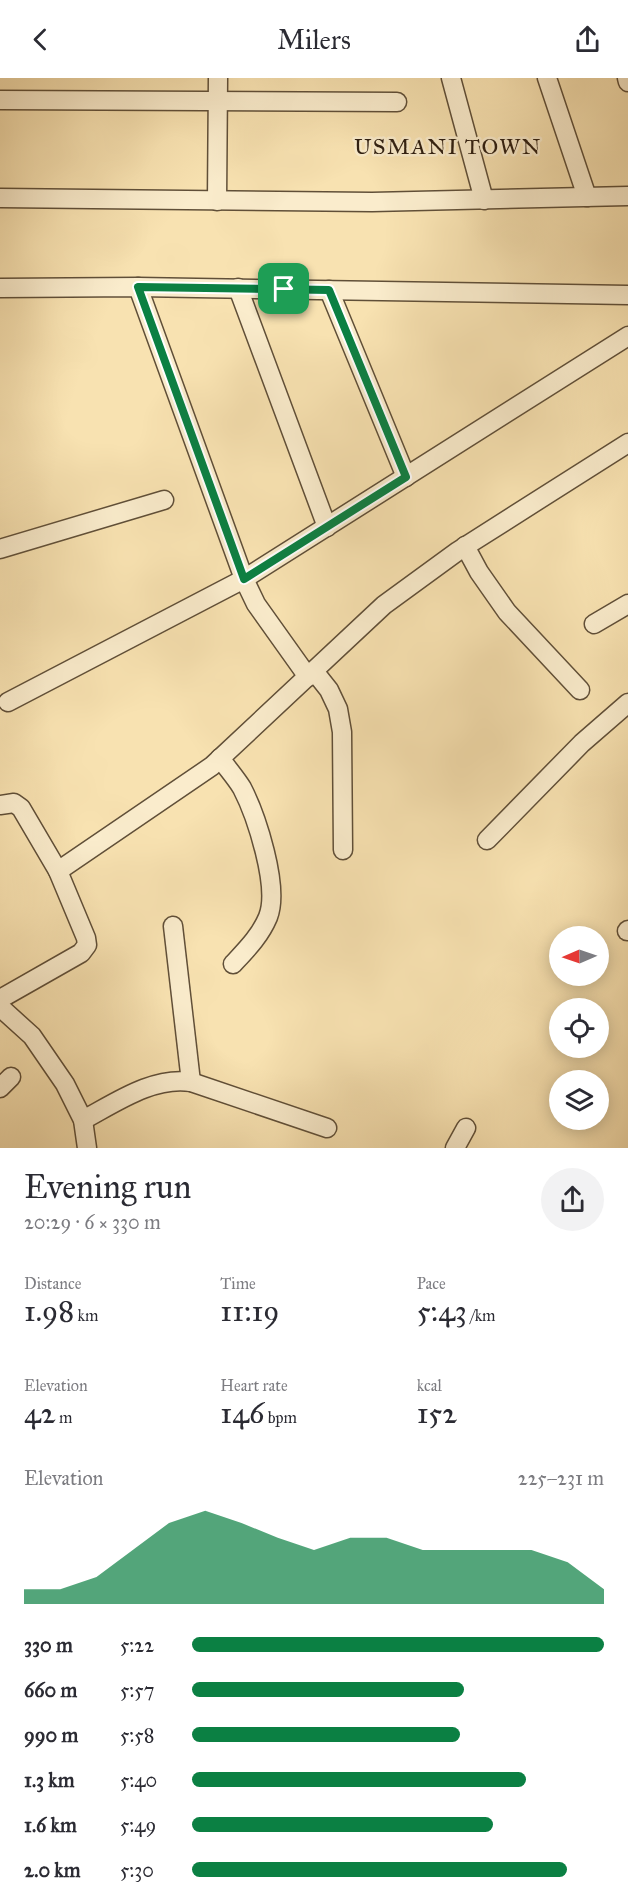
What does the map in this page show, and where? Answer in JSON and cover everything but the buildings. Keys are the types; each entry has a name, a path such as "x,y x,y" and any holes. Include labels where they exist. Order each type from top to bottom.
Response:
{"street":[{"path":"217,201 218,78"},
{"path":"451,78 484,200"},
{"path":"547,78 587,197"},
{"path":"0,100 397,102"},
{"path":"0,198 372,202 628,196"},
{"path":"138,287 244,579 256,604 311,674 329,690 338,709 342,732 343,850"},
{"path":"0,288 238,288 628,295"},
{"path":"238,288 327,527"},
{"path":"329,290 406,477"},
{"path":"8,702 244,579 628,336"},
{"path":"58,871 212,766 384,605 465,546 628,443"},
{"path":"0,549 164,500"},
{"path":"465,546 507,612 580,690"},
{"path":"594,624 628,603"},
{"path":"487,840 582,742 628,703"},
{"path":"220,758 242,788 263,843 272,887 269,914 257,938 233,964"},
{"path":"0,805 17,804 58,871 87,945 81,953 0,999"},
{"path":"173,926 191,1082"},
{"path":"0,1007 32,1036 65,1084 83,1120 87,1148"},
{"path":"83,1120 144,1089 174,1079 191,1082 327,1128"},
{"path":"455,1148 466,1128"}],"district":[{"name":"USMANI TOWN","path":"448,146"}],"route":[{"path":"138,287 284,289 329,290 406,477 244,579 138,287"}]}
